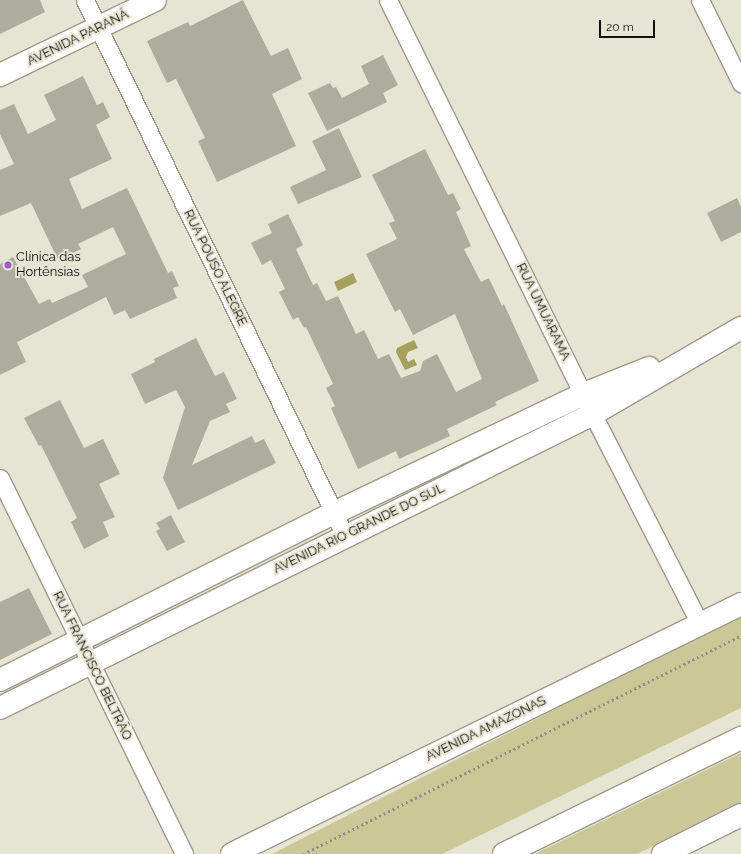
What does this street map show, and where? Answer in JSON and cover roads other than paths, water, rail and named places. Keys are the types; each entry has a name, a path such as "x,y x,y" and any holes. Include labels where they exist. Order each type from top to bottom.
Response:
{"main road":[{"name":"AVENIDA PARANÁ","path":"0,75 155,0"},
{"name":"AVENIDA RIO GRANDE DO SUL","path":"0,708 593,414 714,342 741,328"},
{"name":"AVENIDA RIO GRANDE DO SUL","path":"0,680 334,513 584,394 714,342"},
{"name":"AVENIDA AMAZONAS","path":"232,854 741,604"},
{"path":"504,854 741,738"},
{"path":"663,854 741,815"}],"street":[{"name":"RUA POUSO ALEGRE","path":"85,0 345,536"},
{"name":"RUA UMUARAMA","path":"388,0 593,414 700,624"},
{"path":"700,0 741,83"},
{"name":"RUA FRANCISCO BELTRÃO","path":"0,478 184,854"}],"place":[{"name":"Clínica das Hortênsias","path":"8,265"}]}
